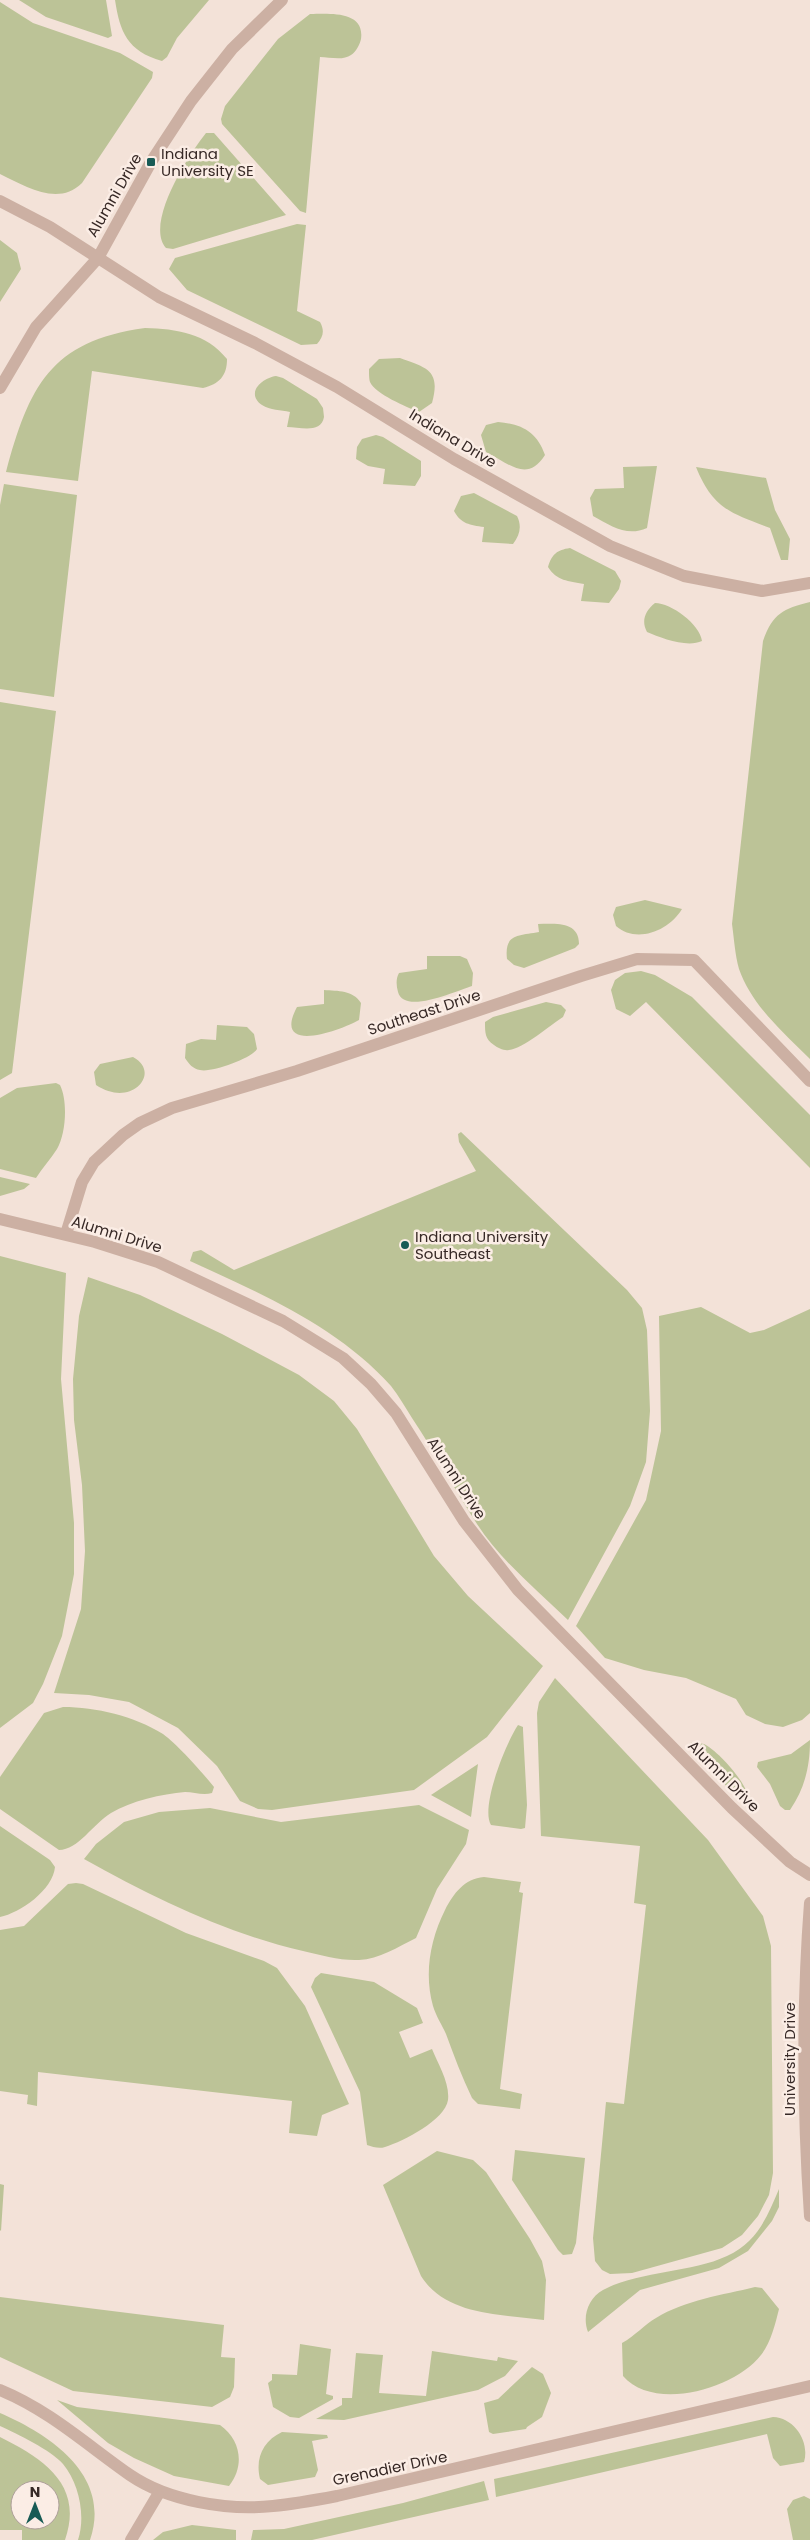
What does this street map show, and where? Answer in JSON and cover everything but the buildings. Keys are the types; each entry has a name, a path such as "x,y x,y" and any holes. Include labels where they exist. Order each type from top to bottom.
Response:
{"street":[{"name":"Alumni Drive","path":"0,388 5,376 36,327 98,258 151,162 192,101 232,49 282,0"},
{"name":"Indiana Drive","path":"0,201 50,228 159,296 255,343 337,387 454,459 610,546 684,576 762,591 810,583"},
{"name":"Southeast Drive","path":"66,1234 82,1182 94,1162 123,1135 172,1108 306,1068 581,976 637,960 694,960 810,1080"},
{"name":"Alumni Drive","path":"0,1219 127,1250 158,1262 284,1321 343,1358 371,1384 396,1412 464,1521 518,1590 732,1808 790,1862 810,1875"},
{"name":"University Drive","path":"810,1903 806,1955 805,2083 810,2216"},
{"name":"Grenadier Drive","path":"0,2390 28,2402 84,2439 132,2476 160,2491 183,2500 241,2506 273,2506 328,2498 573,2443 810,2386"},
{"path":"131,2540 160,2491"}],"green space":[{"path":"19,0 106,0 112,36 108,38 46,17"},
{"path":"115,0 209,0 177,38 167,57 162,61 141,52 127,39 120,22"},
{"path":"0,2 33,23 120,53 153,72 152,78 82,183 73,190 52,194 41,192 0,174"},
{"path":"310,14 335,14 351,18 361,30 361,39 356,50 348,57 320,57 306,213 300,211 222,124 221,119 225,106 278,39"},
{"path":"206,133 214,133 286,215 173,249 166,248 161,237 161,222 165,206 181,172"},
{"path":"297,224 306,225 297,311 320,322 323,334 317,344 301,345 187,290 169,269 175,258"},
{"path":"0,240 17,253 21,269 0,302"},
{"path":"145,328 179,331 210,343 227,359 224,375 218,382 203,388 92,371 78,481 6,472 24,415 48,373 65,357 86,344 113,334"},
{"path":"400,358 424,368 433,377 435,383 432,403 419,412 378,391 370,382 369,369 379,359"},
{"path":"271,377 283,378 317,399 323,408 324,417 319,426 314,428 287,427 290,412 268,408 257,400 255,391 257,387"},
{"path":"498,422 521,427 528,431 538,440 545,455 532,468 525,470 510,466 486,452 481,435 486,425"},
{"path":"376,435 383,437 421,461 421,476 415,486 383,484 385,469 368,466 356,459 357,447 362,439"},
{"path":"657,466 647,528 626,531 613,527 593,516 590,498 595,489 624,488 623,467"},
{"path":"696,467 766,478 775,510 790,539 788,560 781,560 770,528 725,508 709,492"},
{"path":"4,484 77,495 54,697 0,689 0,505"},
{"path":"474,493 517,516 520,530 513,544 482,542 484,527 466,523 460,519 454,511 461,496"},
{"path":"570,548 615,571 621,581 619,589 609,603 581,601 584,584 559,578 551,572 548,567 551,559 556,553"},
{"path":"810,602 810,1059 760,1007 752,995 739,969 732,924 763,641 775,618 786,610"},
{"path":"655,603 669,607 684,616 696,628 702,641 682,643 647,632 644,624 645,616"},
{"path":"0,702 56,711 12,1073 0,1080"},
{"path":"645,900 682,909 669,923 661,929 652,932 633,934 616,926 613,915 616,907"},
{"path":"538,924 565,925 575,931 579,944 575,948 524,968 514,965 507,959 508,944 514,937 519,935 539,932"},
{"path":"427,956 460,956 467,959 473,973 472,986 431,1000 420,1002 402,999 397,987 399,973 427,969"},
{"path":"641,971 655,975 692,997 810,1115 810,1168 646,1002 630,1016 616,1009 611,990 615,980 625,973"},
{"path":"324,990 349,993 358,999 361,1003 359,1020 338,1029 312,1036 301,1035 293,1031 292,1022 297,1007 324,1004"},
{"path":"546,1002 561,1005 566,1010 563,1017 522,1046 505,1050 491,1043 487,1038 485,1022 493,1017"},
{"path":"217,1025 247,1027 254,1034 257,1049 239,1061 221,1067 205,1070 195,1069 185,1058 186,1044 201,1039 216,1040"},
{"path":"133,1057 141,1063 145,1071 144,1079 139,1086 131,1091 121,1093 109,1091 96,1085 94,1072 100,1064"},
{"path":"56,1083 60,1085 63,1092 65,1117 60,1143 55,1153 36,1178 0,1169 0,1098 17,1088"},
{"path":"461,1132 627,1290 642,1308 647,1330 650,1411 646,1462 630,1506 568,1620 520,1575 487,1538 397,1394 370,1365 323,1329 298,1314 271,1299 190,1261 193,1252 201,1250 234,1270 476,1171 459,1142 458,1134"},
{"path":"0,1177 30,1184 24,1189 0,1196"},
{"path":"0,1256 66,1273 61,1379 74,1523 74,1574 62,1636 43,1684 33,1703 0,1728"},
{"path":"88,1277 140,1295 222,1334 299,1375 334,1401 357,1429 434,1556 468,1596 543,1666 487,1737 414,1790 272,1810 258,1809 240,1801 217,1766 178,1728 129,1702 89,1695 54,1693 81,1609 85,1551 82,1485 74,1420 73,1379 79,1316"},
{"path":"701,1307 750,1333 764,1330 810,1309 810,1713 802,1720 783,1727 765,1724 746,1715 736,1699 686,1678 644,1670 605,1658 576,1626 646,1500 661,1431 659,1316"},
{"path":"555,1678 708,1840 763,1916 771,1946 773,2173 769,2195 758,2216 742,2235 722,2248 632,2273 610,2274 602,2270 595,2261 593,2238 606,2102 624,2104 646,1905 634,1903 640,1846 541,1836 537,1713 539,1702"},
{"path":"63,1707 76,1707 114,1714 140,1722 163,1734 183,1752 214,1787 212,1793 176,1793 157,1796 128,1805 104,1818 73,1846 59,1850 0,1809 0,1777 44,1713"},
{"path":"518,1725 523,1727 527,1805 525,1828 521,1829 491,1825 489,1816 489,1804 496,1775 507,1746"},
{"path":"810,1740 808,1768 803,1785 790,1810 785,1810 780,1806 770,1784 757,1767 758,1762 791,1754"},
{"path":"692,1742 704,1744 711,1748 727,1763 747,1792 750,1808 722,1782 689,1744"},
{"path":"478,1764 471,1817 431,1795"},
{"path":"419,1805 469,1830 466,1844 437,1889 416,1938 388,1952 366,1959 345,1960 303,1951 246,1935 163,1901 84,1859 96,1844 124,1822 159,1812 210,1808 281,1822"},
{"path":"0,1826 50,1860 55,1867 53,1876 42,1892 17,1911 0,1917"},
{"path":"484,1877 521,1882 519,1892 523,1893 500,2089 522,2094 520,2109 478,2104 472,2098 446,2034 434,2010 430,1994 429,1969 432,1945 445,1910 460,1888 477,1878"},
{"path":"68,1884 83,1884 186,1933 264,1961 277,1968 305,2006 349,2104 322,2115 317,2136 289,2133 292,2101 38,2072 37,2106 27,2104 28,2095 0,2091 0,1930 24,1926"},
{"path":"321,1973 374,1982 417,2008 423,2023 399,2032 410,2058 432,2049 445,2080 448,2094 445,2108 440,2115 422,2129 385,2147 378,2148 367,2145 360,2092 311,1987 315,1978"},
{"path":"515,2150 585,2158 576,2243 572,2254 563,2255 558,2250 512,2180"},
{"path":"437,2151 473,2160 486,2172 530,2239 542,2261 546,2280 544,2320 493,2314 460,2306 445,2299 432,2289 421,2276 383,2185"},
{"path":"0,2184 4,2185 1,2231 0,2230"},
{"path":"779,2189 779,2207 772,2221 748,2251 719,2268 640,2290 588,2332 586,2314 590,2303 598,2293 632,2279 713,2262 738,2250 754,2236 765,2219"},
{"path":"755,2287 762,2288 779,2309 772,2333 761,2355 749,2367 733,2378 694,2392 673,2394 654,2393 637,2387 623,2376 622,2343 652,2321 667,2312 692,2302"},
{"path":"0,2297 224,2325 221,2357 235,2358 234,2387 230,2397 212,2407 73,2391 0,2357"},
{"path":"300,2344 331,2349 326,2394 333,2396 333,2399 299,2418 290,2417 273,2407 268,2383 272,2380 272,2374 297,2375"},
{"path":"432,2351 497,2361 498,2357 518,2361 505,2376 478,2390 344,2420 316,2419 342,2405 342,2398 352,2398 356,2353 383,2355 379,2393 426,2396"},
{"path":"532,2367 543,2374 551,2393 542,2417 526,2429 493,2434 489,2432 484,2403 498,2399"},
{"path":"57,2400 77,2407 220,2425 233,2438 236,2446 239,2462 234,2478 229,2486 174,2476 134,2458 108,2443"},
{"path":"0,2413 39,2433 57,2446 85,2477 92,2496 95,2517 90,2540 78,2540 81,2521 80,2500 69,2472 50,2453 0,2426"},
{"path":"773,2417 781,2418 788,2422 799,2432 805,2447 804,2462 780,2466 773,2458 767,2434 496,2497 494,2479"},
{"path":"282,2432 327,2435 328,2438 312,2441 318,2470 315,2477 268,2485 260,2479 259,2464 262,2451 270,2440"},
{"path":"0,2437 16,2445 45,2465 58,2480 10,2480 10,2530 0,2530"},
{"path":"484,2481 489,2500 312,2540 251,2540 253,2530 284,2529 403,2503"},
{"path":"60,2482 69,2504 69,2521 65,2540 22,2540 22,2530 60,2530"},
{"path":"804,2496 810,2499 810,2540 793,2540 787,2509 793,2500"},
{"path":"192,2525 236,2530 236,2540 153,2540 163,2532"}],"place":[{"name":"Indiana University SE","path":"151,162"},
{"name":"Indiana University Southeast","path":"405,1245"}]}
